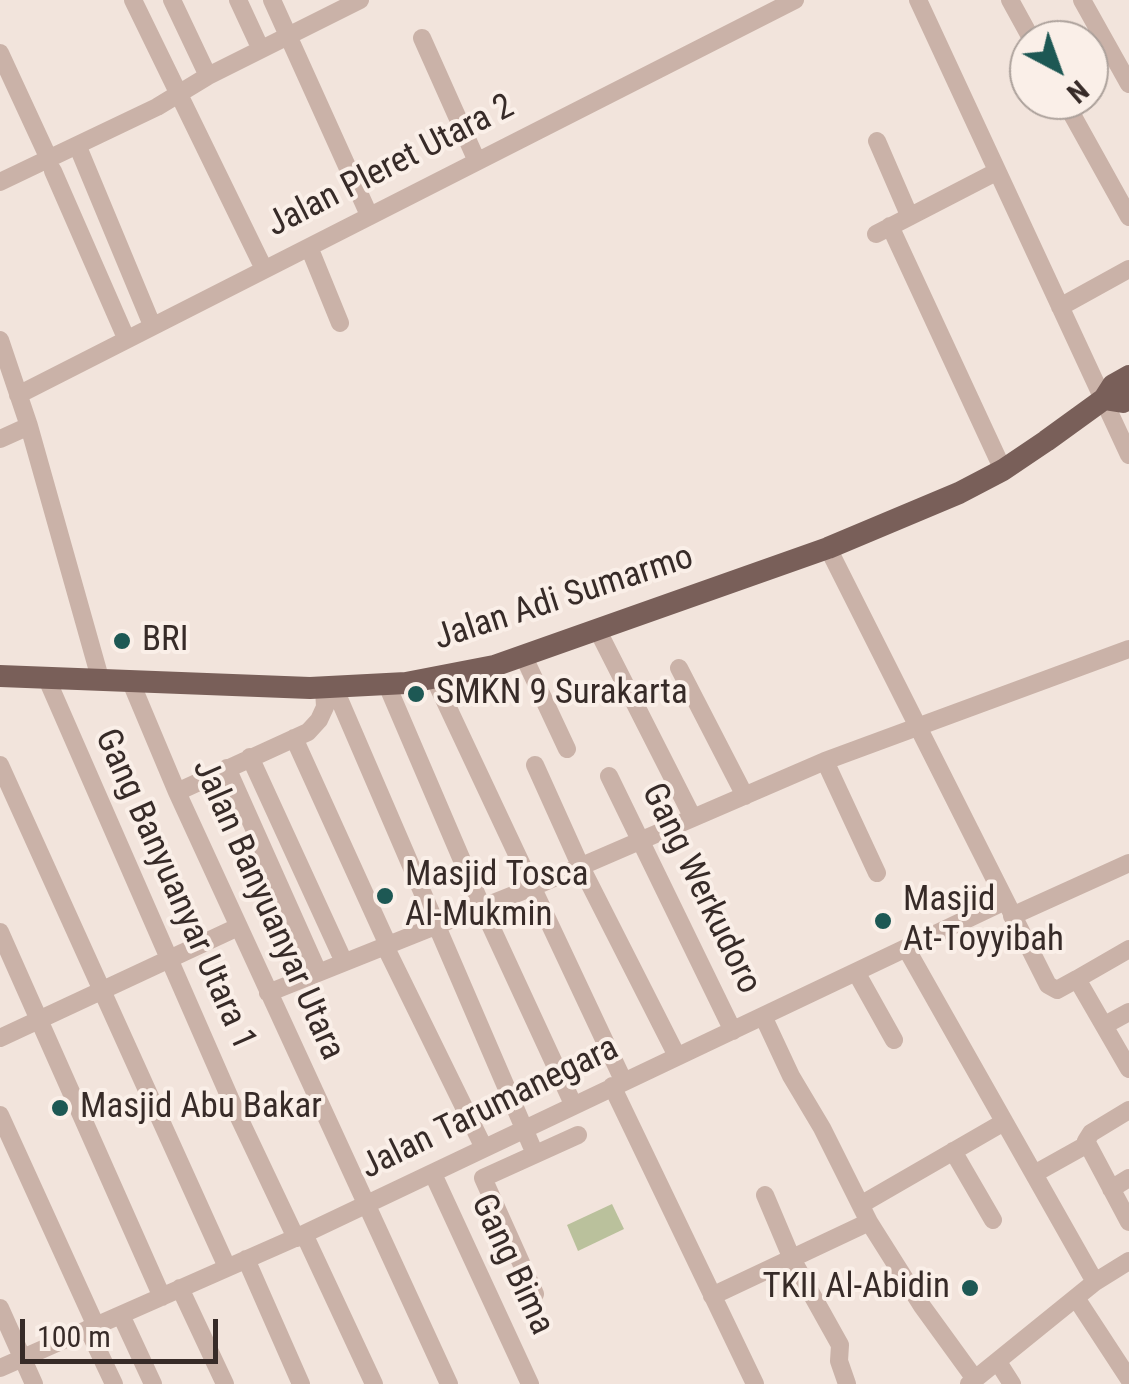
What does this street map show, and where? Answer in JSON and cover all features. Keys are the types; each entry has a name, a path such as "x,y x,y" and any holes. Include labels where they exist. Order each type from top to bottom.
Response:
{"main road":[{"name":"Jalan Adi Sumarmo","path":"0,676 329,687 435,680 524,655 828,548 958,493 1003,470 1104,399 1113,385 1129,376"},
{"path":"1104,399 1129,399"}],"street":[{"path":"133,0 264,269"},
{"path":"172,0 208,76"},
{"path":"238,0 257,42"},
{"path":"272,0 369,215"},
{"path":"0,182 51,165 78,146 157,107 178,92 360,0"},
{"name":"Jalan Pleret Utara 2","path":"18,395 795,0"},
{"path":"918,0 1129,456"},
{"path":"1082,0 1129,84"},
{"path":"422,38 476,159"},
{"path":"0,53 126,338"},
{"path":"1075,120 1129,217"},
{"path":"877,141 909,215"},
{"path":"78,146 152,325"},
{"path":"996,172 883,230 1003,470"},
{"path":"309,248 340,323"},
{"path":"1060,306 1129,269"},
{"path":"0,340 29,426 100,678"},
{"path":"0,439 29,426"},
{"path":"828,548 1050,989 1057,990 1129,949"},
{"path":"597,629 693,818"},
{"path":"268,993 533,887 825,761 1129,649"},
{"path":"524,655 567,749"},
{"path":"678,668 745,796"},
{"name":"Gang Banyuanyar Utara 1","path":"46,677 169,960 374,1384"},
{"name":"Jalan Banyuanyar Utara","path":"130,680 364,1205 449,1384"},
{"path":"435,680 533,887 712,1296 755,1384"},
{"path":"388,685 482,906 573,1104"},
{"path":"177,792 308,732 320,720 329,687"},
{"path":"329,687 535,1154"},
{"path":"294,738 386,946 484,1148"},
{"path":"250,757 344,962"},
{"path":"825,761 877,873"},
{"path":"0,765 227,1267"},
{"path":"535,765 580,865 677,1056"},
{"path":"227,768 318,972"},
{"name":"Gang Werkudoro","path":"609,776 733,1030"},
{"name":"Jalan Tarumanegara","path":"0,1368 300,1236 906,948 1128,867"},
{"path":"0,1038 238,926"},
{"path":"0,932 162,1297"},
{"path":"906,948 1095,1282"},
{"path":"856,972 894,1040"},
{"path":"1077,979 1129,1069"},
{"path":"1105,1026 1129,1012"},
{"path":"764,1016 791,1076 866,1214 972,1381 1095,1282 1129,1261"},
{"path":"1034,1174 1086,1145 1091,1133 1129,1110"},
{"path":"0,1115 114,1384"},
{"path":"712,1296 792,1259 866,1214 953,1151 1004,1122"},
{"path":"535,1294 482,1181 484,1175 578,1135"},
{"path":"1086,1145 1129,1222"},
{"path":"953,1151 993,1220"},
{"name":"Gang Bima","path":"433,1174 530,1384"},
{"path":"1111,1189 1129,1178"},
{"path":"766,1195 792,1259 840,1345 839,1361 846,1384"},
{"path":"246,1259 302,1384"},
{"path":"180,1288 225,1384"},
{"path":"1076,1298 1127,1371"},
{"path":"0,1308 34,1384"},
{"path":"121,1314 153,1384"},
{"path":"998,1362 1012,1384"}],"green space":[{"path":"612,1204 624,1229 578,1251 567,1225"}],"place":[{"name":"BRI","path":"122,641"},
{"name":"SMKN 9 Surakarta","path":"416,694"},
{"name":"Masjid Tosca Al-Mukmin","path":"385,896"},
{"name":"Masjid At-Toyyibah","path":"883,921"},
{"name":"Masjid Abu Bakar","path":"60,1108"},
{"name":"TKII Al-Abidin","path":"970,1288"}]}
